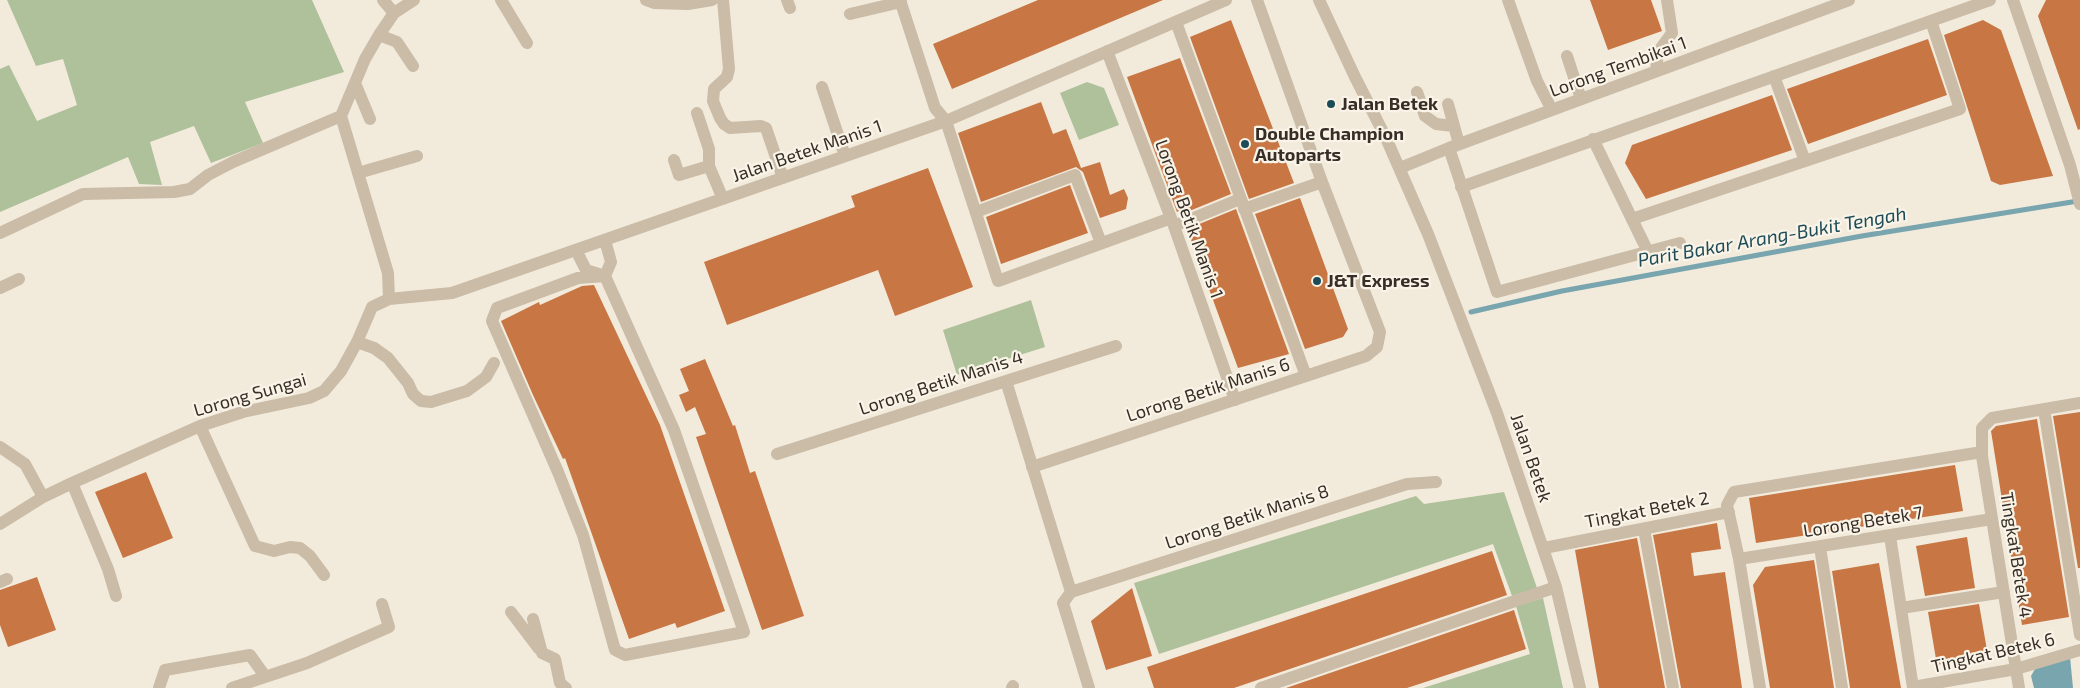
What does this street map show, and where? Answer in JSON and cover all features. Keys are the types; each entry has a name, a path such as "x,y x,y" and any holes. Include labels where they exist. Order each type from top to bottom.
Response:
{"street":[{"path":"383,0 394,13"},
{"path":"389,299 388,273 341,116 364,59 379,35 394,13 414,0"},
{"path":"502,0 527,43"},
{"path":"646,0 654,3 712,0"},
{"path":"723,0 729,69 726,77 714,89 713,102 724,124 730,128 761,126 766,128 784,178"},
{"name":"Jalan Betek Manis 1","path":"389,299 452,293 946,121 1226,0"},
{"path":"850,14 900,1 935,108 946,121 998,281 1101,243 1322,182 1257,0"},
{"name":"Jalan Betek","path":"1319,0 1400,168 1488,388 1556,586 1580,688"},
{"path":"1508,0 1537,81 1552,110"},
{"path":"1656,71 1658,52 1672,33 1667,0"},
{"name":"Lorong Tembikai 1","path":"1400,168 1454,146 1849,0"},
{"path":"1461,187 1990,0"},
{"path":"2013,0 2075,165 2080,204"},
{"path":"1632,219 1960,108 1931,21"},
{"path":"1176,22 1306,376"},
{"path":"379,35 396,42 412,66"},
{"name":"Lorong Betik Manis 1","path":"1107,51 1173,222 1235,400"},
{"path":"1567,56 1581,99"},
{"path":"1774,76 1805,161"},
{"path":"355,83 370,118"},
{"path":"822,87 845,156"},
{"path":"1417,92 1425,116 1436,124 1454,126"},
{"path":"1448,104 1454,126 1454,146 1461,187 1497,292 1680,243"},
{"path":"698,113 709,150 710,166 723,199"},
{"path":"0,233 83,194 174,192 190,189 208,175 233,162 341,116"},
{"path":"1593,139 1648,252"},
{"path":"358,173 417,156"},
{"path":"674,160 679,175 710,166"},
{"path":"976,212 1075,175 1101,243"},
{"name":"Lorong Betik Manis 6","path":"1032,467 1366,356 1377,347 1380,332 1322,182"},
{"path":"605,240 611,262 605,276 674,430 744,632 625,655 614,650 583,535 558,472 492,321 497,308 578,278 605,276"},
{"path":"576,250 586,270 605,276"},
{"path":"0,288 19,279"},
{"name":"Lorong Sungai","path":"0,524 43,497 72,482 200,426 243,412 309,398 324,391 341,371 357,342 372,307 389,299"},
{"path":"357,342 374,348 388,358 408,383 413,394 421,401 431,402 467,391 486,377 494,363"},
{"name":"Lorong Betik Manis 4","path":"777,454 1116,346"},
{"path":"1006,381 1071,592 1063,603 1089,688"},
{"path":"2080,403 2044,410 2080,635"},
{"name":"Tingkat Betek 4","path":"2019,688 1982,452 1982,428 1992,418 2044,410"},
{"path":"200,426 255,546 274,551 290,547 300,548 310,556 324,575"},
{"path":"0,446 25,464 43,497"},
{"path":"1729,512 1726,505 1734,492 1982,452"},
{"path":"72,482 108,569 116,596"},
{"name":"Lorong Betik Manis 8","path":"1071,592 1408,484 1436,482"},
{"name":"Tingkat Betek 2","path":"1544,548 1729,512 1739,559 1760,688"},
{"name":"Lorong Betek 7","path":"1739,559 1992,519"},
{"path":"1644,528 1673,688"},
{"path":"1890,536 1913,688"},
{"path":"1820,547 1842,688"},
{"path":"1261,688 1556,586"},
{"path":"1901,608 2004,592"},
{"path":"232,688 308,663 389,627 382,604"},
{"path":"511,612 542,653 555,659 560,683 566,688"},
{"path":"533,620 542,653"},
{"name":"Tingkat Betek 6","path":"1913,688 2016,669 2080,650"},
{"path":"159,688 165,670 219,662 250,655 265,676"}],"green space":[{"path":"7,0 312,0 344,72 245,102 263,143 211,163 194,126 150,142 162,185 139,184 128,157 0,212 0,69 9,65 37,121 77,105 63,59 36,66"},
{"path":"1087,82 1104,88 1119,125 1079,140 1060,93"},
{"path":"1031,300 1045,347 957,375 943,330"},
{"path":"1504,492 1537,588 1512,596 1493,544 1159,654 1134,583 1416,496 1424,504"},
{"path":"1543,598 1563,688 1423,688 1530,654 1516,606"}],"water":[{"path":"2070,657 2073,688 2034,688 2031,676 2039,662"}],"building":[{"path":"1038,0 1163,0 952,89 933,44"},
{"path":"1590,0 1651,0 1662,31 1608,50"},
{"path":"2046,0 2080,0 2080,129 2078,130 2038,16"},
{"path":"1231,20 1294,183 1249,199 1190,37"},
{"path":"1983,20 2001,30 2053,176 2000,185 1991,181 1944,35"},
{"path":"1928,39 1947,95 1808,144 1787,89"},
{"path":"1180,58 1231,194 1182,214 1181,210 1177,212 1127,77"},
{"path":"1772,95 1792,150 1646,199 1625,163 1632,145"},
{"path":"1041,102 1053,134 1066,129 1081,168 1100,162 1110,195 1124,189 1128,198 1126,209 1100,218 1083,172 1076,167 981,202 958,133"},
{"path":"928,168 973,287 895,316 878,270 727,325 704,262 855,207 851,196"},
{"path":"1070,185 1088,233 1001,264 986,217"},
{"path":"1300,198 1348,329 1343,337 1305,349 1255,214"},
{"path":"1236,209 1289,354 1238,368 1187,229"},
{"path":"594,285 660,425 725,611 677,628 675,623 629,639 565,458 563,459 533,395 501,321 539,302 540,305 582,286"},
{"path":"705,359 733,426 735,425 750,473 755,471 804,616 762,630 696,437 706,434 695,407 686,412 679,395 689,391 680,369"},
{"path":"2080,412 2080,568 2078,568 2053,416"},
{"path":"2037,419 2069,617 2022,625 1991,431 1996,426"},
{"path":"1955,465 1963,511 1756,543 1749,498"},
{"path":"146,472 173,538 123,558 95,492"},
{"path":"1717,523 1721,549 1691,553 1694,576 1725,572 1742,688 1681,688 1653,535"},
{"path":"1967,537 1975,588 1925,596 1916,546"},
{"path":"1637,538 1665,688 1599,688 1575,550"},
{"path":"1492,551 1507,595 1234,688 1154,688 1147,667"},
{"path":"1814,560 1834,688 1770,688 1753,585 1765,567"},
{"path":"1879,563 1901,688 1850,688 1832,571"},
{"path":"37,577 56,630 8,647 0,625 0,590"},
{"path":"1132,588 1152,656 1106,670 1091,621"},
{"path":"1979,604 1988,656 1937,665 1928,612"},
{"path":"1514,610 1526,649 1407,688 1286,688"}],"waterway":[{"name":"Parit Bakar Arang-Bukit Tengah","path":"1471,312 1562,291 1862,236 2078,201"}],"place":[{"name":"Jalan Betek","path":"1331,104"},
{"name":"Double Champion Autoparts","path":"1245,144"},
{"name":"J&T Express","path":"1317,281"}]}
